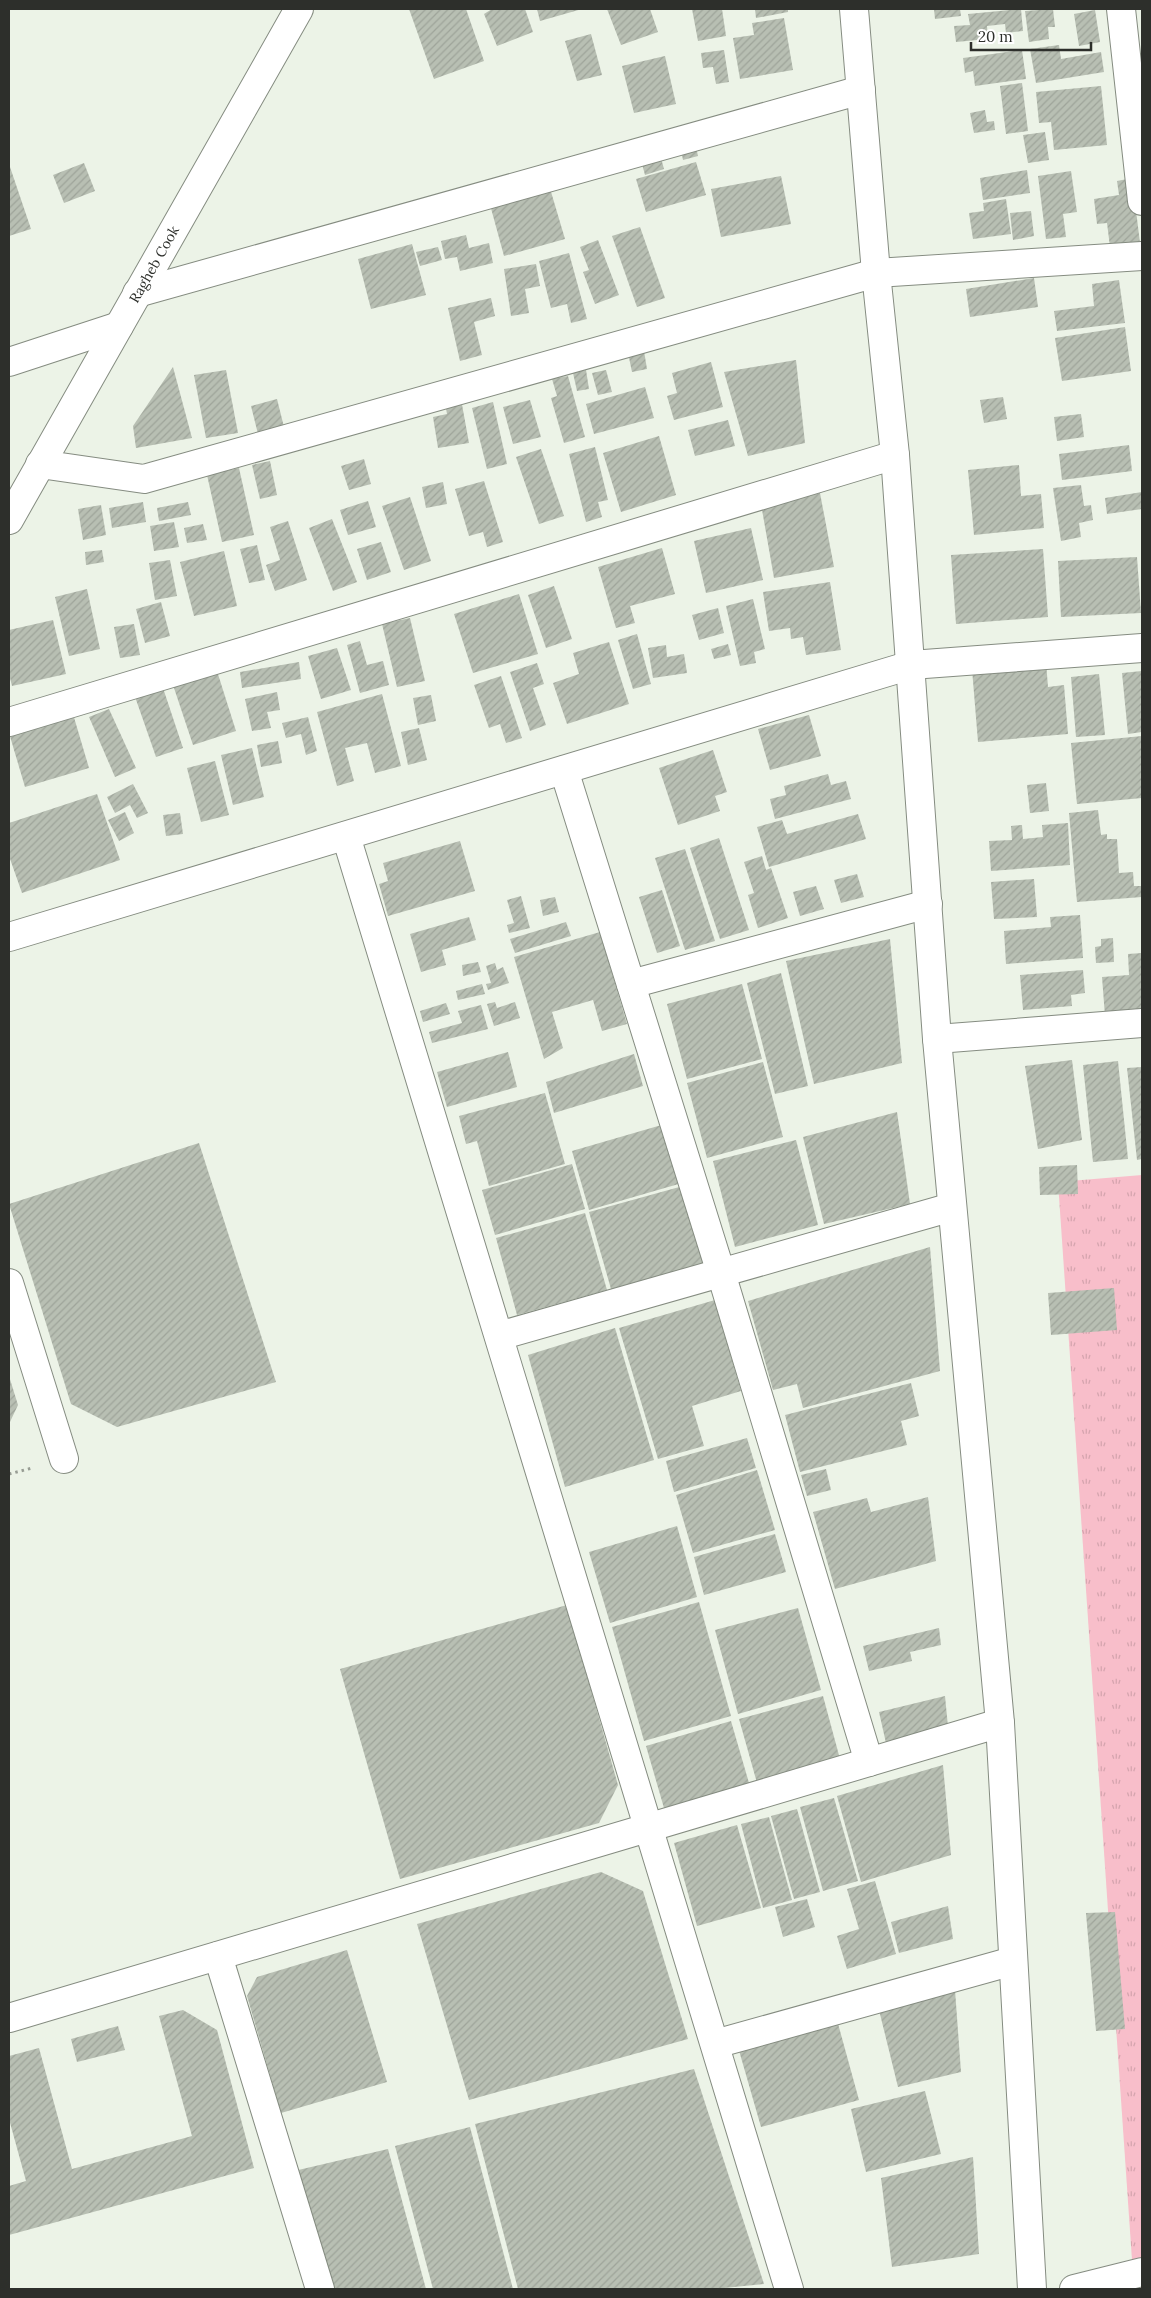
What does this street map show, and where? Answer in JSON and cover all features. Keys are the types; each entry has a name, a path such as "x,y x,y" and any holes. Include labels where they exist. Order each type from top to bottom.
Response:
{"street":[{"name":"Ragheb Cook","path":"9,520 299,9"},
{"path":"854,9 876,273 895,455 912,665 937,1039 1000,1723 1032,2289"},
{"path":"1121,9 1142,201"},
{"path":"137,293 861,90"},
{"path":"40,464 144,478 876,273 1142,256"},
{"path":"9,362 119,326"},
{"path":"9,722 895,455"},
{"path":"9,937 912,665 1142,648"},
{"path":"564,770 721,1273 869,1762"},
{"path":"346,836 789,2289"},
{"path":"631,984 928,904"},
{"path":"937,1039 1142,1023"},
{"path":"499,1336 952,1207"},
{"path":"9,1282 64,1460"},
{"path":"9,2018 1000,1723"},
{"path":"218,1956 320,2289"},
{"path":"715,2044 1013,1961"},
{"path":"1074,2289 1142,2272"}],"green space":[{"path":"1142,1175 1142,2289 1134,2289 1058,1182"}],"building":[{"path":"409,9 466,9 484,61 434,79"},
{"path":"492,9 525,9 533,32 497,46 484,14"},
{"path":"537,9 582,9 540,21"},
{"path":"607,9 650,9 658,32 621,45"},
{"path":"692,9 722,9 726,36 698,41"},
{"path":"755,9 788,9 788,12 756,18"},
{"path":"934,9 960,9 961,16 935,19"},
{"path":"1021,9 1023,31 1006,33 1005,24 987,26 988,39 956,42 954,26 970,25 968,14"},
{"path":"1053,9 1055,27 1048,27 1049,39 1029,42 1025,11"},
{"path":"1095,10 1100,42 1079,46 1074,14"},
{"path":"784,18 793,70 740,79 733,38 754,35 752,23"},
{"path":"591,34 602,75 577,81 565,41"},
{"path":"1059,45 1061,59 1101,52 1104,72 1036,83 1030,49"},
{"path":"724,50 729,82 716,84 713,67 703,68 701,53"},
{"path":"1022,50 1026,79 975,86 973,71 965,73 963,58"},
{"path":"665,56 676,104 634,113 622,66"},
{"path":"1022,83 1028,131 1006,134 1000,86"},
{"path":"1101,86 1107,145 1054,150 1051,122 1039,123 1036,92"},
{"path":"985,110 987,122 994,121 995,130 974,133 970,113"},
{"path":"1045,132 1049,160 1028,163 1023,135"},
{"path":"695,142 698,156 683,160 680,145"},
{"path":"658,147 664,169 645,175 639,153"},
{"path":"696,162 706,195 646,212 636,179"},
{"path":"84,163 95,191 64,203 53,175"},
{"path":"9,164 31,229 9,236"},
{"path":"1027,170 1030,193 983,200 980,178"},
{"path":"1071,171 1077,212 1063,214 1066,237 1046,239 1038,176"},
{"path":"781,176 791,224 721,237 711,189"},
{"path":"1132,178 1140,243 1110,247 1107,223 1097,224 1094,199 1119,195 1117,181"},
{"path":"549,185 565,239 504,256 489,201"},
{"path":"1006,199 1011,234 973,239 969,213 984,211 983,203"},
{"path":"1031,211 1034,236 1013,240 1010,213"},
{"path":"640,227 665,298 637,307 612,236"},
{"path":"466,235 469,248 489,243 493,263 460,271 457,257 445,259 441,241"},
{"path":"598,240 619,295 595,304 583,272 589,270 580,247"},
{"path":"412,244 426,295 371,309 358,259"},
{"path":"438,247 442,260 420,266 416,252"},
{"path":"569,253 587,319 571,323 567,304 551,308 539,261"},
{"path":"536,264 540,286 525,289 529,313 511,316 504,269"},
{"path":"1034,278 1038,307 970,317 966,289"},
{"path":"1119,280 1125,323 1057,331 1054,311 1094,306 1092,284"},
{"path":"491,298 495,316 474,322 482,355 460,361 448,308"},
{"path":"1125,327 1131,371 1062,381 1055,338"},
{"path":"643,345 647,369 632,372 627,348"},
{"path":"796,360 805,443 748,456 724,372"},
{"path":"711,362 723,407 674,420 667,396 677,393 672,373"},
{"path":"173,367 192,438 136,448 133,426"},
{"path":"226,370 238,433 206,438 194,375"},
{"path":"586,370 589,389 577,391 573,373"},
{"path":"606,370 612,392 598,395 592,373"},
{"path":"568,376 585,437 564,443 551,398 557,396 552,379"},
{"path":"645,387 654,418 594,434 586,404"},
{"path":"1003,397 1007,419 984,423 980,400"},
{"path":"277,399 284,427 258,434 251,406"},
{"path":"461,399 469,443 438,448 433,417 447,414 445,403"},
{"path":"530,400 541,437 513,444 503,407"},
{"path":"493,402 507,464 487,469 472,408"},
{"path":"1081,414 1084,437 1057,441 1054,417"},
{"path":"728,420 735,446 695,456 688,430"},
{"path":"659,436 676,495 621,512 603,453"},
{"path":"1129,445 1132,471 1062,480 1059,454"},
{"path":"595,447 608,500 598,502 602,517 586,522 569,454"},
{"path":"541,449 564,516 539,524 516,457"},
{"path":"364,459 371,484 349,490 341,466"},
{"path":"270,461 277,495 260,499 252,465"},
{"path":"1019,465 1021,496 1041,494 1044,528 974,535 968,470"},
{"path":"239,468 254,535 222,542 207,475"},
{"path":"484,481 503,542 487,547 483,532 469,536 455,489"},
{"path":"443,482 447,504 426,508 422,487"},
{"path":"1081,485 1084,506 1091,505 1093,520 1079,523 1081,537 1061,541 1053,488"},
{"path":"1142,492 1142,509 1107,514 1105,498"},
{"path":"820,493 834,567 774,578 761,504"},
{"path":"410,497 431,561 404,570 382,506"},
{"path":"368,501 376,527 348,535 340,510"},
{"path":"143,502 146,522 112,528 109,508"},
{"path":"188,502 191,515 159,521 157,508"},
{"path":"101,505 106,535 83,540 78,509"},
{"path":"332,519 357,582 333,591 309,528"},
{"path":"288,521 307,580 275,591 266,565 280,560 270,527"},
{"path":"174,522 179,547 154,551 150,526"},
{"path":"203,524 207,540 187,543 184,528"},
{"path":"751,528 763,580 706,593 694,541"},
{"path":"381,542 391,572 367,580 357,549"},
{"path":"257,545 265,580 249,583 240,549"},
{"path":"662,548 675,594 630,606 635,623 616,628 598,567"},
{"path":"1043,549 1048,617 956,624 951,555"},
{"path":"102,550 104,562 86,565 85,552"},
{"path":"224,551 237,606 194,616 180,562"},
{"path":"1137,557 1141,613 1061,617 1058,561"},
{"path":"170,560 177,596 155,600 149,563"},
{"path":"830,582 841,650 806,655 803,637 791,639 790,628 769,631 763,592"},
{"path":"554,586 572,639 546,648 528,595"},
{"path":"87,589 100,649 69,656 55,597"},
{"path":"519,594 538,654 473,673 454,614"},
{"path":"753,599 765,649 754,652 756,663 740,666 726,606"},
{"path":"161,602 170,636 145,643 136,609"},
{"path":"718,608 724,633 699,640 692,615"},
{"path":"410,618 425,681 397,687 382,624"},
{"path":"53,620 66,674 12,686 9,674 9,630"},
{"path":"134,624 140,655 120,658 114,627"},
{"path":"637,634 651,684 633,689 618,640"},
{"path":"360,641 367,665 383,661 389,685 360,693 347,645"},
{"path":"609,642 629,704 567,724 553,683 579,674 573,653"},
{"path":"728,644 731,655 714,659 711,649"},
{"path":"666,645 667,657 684,654 687,673 653,678 648,648"},
{"path":"337,648 351,690 321,699 308,656"},
{"path":"299,662 301,679 242,688 240,672"},
{"path":"1046,662 1048,687 1064,685 1068,734 978,742 972,669"},
{"path":"537,663 544,684 533,688 546,725 530,731 510,672"},
{"path":"217,671 236,731 193,745 173,685"},
{"path":"1142,671 1142,732 1128,734 1122,673"},
{"path":"1099,674 1105,735 1076,737 1071,677"},
{"path":"501,676 522,738 506,743 500,724 489,728 474,685"},
{"path":"161,682 183,748 156,757 133,691"},
{"path":"277,692 280,710 267,712 271,728 252,731 245,699"},
{"path":"382,694 401,766 375,773 367,743 345,748 354,781 337,786 317,712"},
{"path":"431,695 436,721 418,725 413,698"},
{"path":"109,709 136,768 115,777 89,717"},
{"path":"73,714 89,768 25,787 9,733"},
{"path":"809,715 821,756 770,770 758,729"},
{"path":"308,717 317,751 306,755 301,734 286,738 282,723"},
{"path":"419,728 427,760 408,765 401,732"},
{"path":"1142,736 1142,798 1077,804 1071,743"},
{"path":"278,741 282,763 261,767 257,745"},
{"path":"252,748 264,797 233,805 221,755"},
{"path":"713,750 727,792 715,796 720,811 678,825 659,768"},
{"path":"215,761 229,815 201,822 187,768"},
{"path":"828,774 831,785 846,781 851,799 775,819 770,799 786,795 784,786"},
{"path":"1046,783 1049,811 1030,813 1027,785"},
{"path":"133,784 148,813 137,818 130,805 115,813 107,797"},
{"path":"97,794 120,860 22,893 9,856 9,823"},
{"path":"1098,810 1101,835 1107,834 1107,839 1117,839 1119,873 1133,872 1134,886 1142,886 1142,897 1077,902 1069,813"},
{"path":"125,812 134,833 119,841 108,820"},
{"path":"180,813 183,834 166,836 163,815"},
{"path":"858,814 866,839 769,867 757,827 782,820 787,834"},
{"path":"1068,823 1070,865 991,871 989,841 1012,840 1011,826 1022,825 1023,839 1043,837 1042,825"},
{"path":"719,838 749,930 720,939 690,848"},
{"path":"460,841 475,891 388,916 379,884 388,881 383,863"},
{"path":"685,849 715,941 685,950 655,858"},
{"path":"762,856 766,870 771,868 788,918 758,928 748,895 754,893 744,862"},
{"path":"857,874 864,897 841,903 834,880"},
{"path":"1034,879 1037,917 994,919 991,882"},
{"path":"816,886 824,909 800,916 793,892"},
{"path":"662,890 680,946 657,953 639,897"},
{"path":"521,896 530,928 509,933 507,925 514,923 507,900"},
{"path":"555,897 559,912 543,916 540,900"},
{"path":"1080,915 1083,958 1006,964 1004,931 1051,927 1050,917"},
{"path":"469,917 476,940 442,950 446,965 421,972 410,934"},
{"path":"566,922 571,936 515,953 510,939"},
{"path":"600,932 627,1024 602,1031 593,1000 552,1012 563,1048 544,1059 514,957"},
{"path":"1113,938 1114,962 1096,963 1095,947 1101,946 1101,939"},
{"path":"890,939 902,1063 814,1084 786,961"},
{"path":"1142,953 1142,1013 1105,1016 1102,977 1129,975 1128,954"},
{"path":"478,962 481,972 463,976 462,965"},
{"path":"495,963 497,970 503,967 509,983 488,990 486,984 491,983 486,966"},
{"path":"1083,970 1085,993 1071,995 1072,1006 1023,1010 1020,975"},
{"path":"781,973 808,1086 775,1094 747,983"},
{"path":"482,984 485,994 458,1000 456,991"},
{"path":"742,984 762,1059 687,1079 667,1004"},
{"path":"495,1002 497,1008 515,1002 520,1018 494,1026 487,1004"},
{"path":"446,1003 450,1014 423,1022 420,1011"},
{"path":"481,1005 488,1029 432,1043 429,1032 462,1023 458,1011"},
{"path":"508,1052 517,1087 447,1107 437,1072"},
{"path":"634,1054 643,1086 554,1113 546,1082"},
{"path":"1072,1060 1082,1140 1038,1149 1025,1066"},
{"path":"1118,1061 1128,1159 1093,1162 1083,1065"},
{"path":"763,1062 783,1137 707,1158 687,1083"},
{"path":"1142,1067 1142,1159 1137,1160 1127,1068"},
{"path":"545,1093 565,1164 489,1186 477,1141 466,1144 459,1116"},
{"path":"897,1112 910,1204 824,1224 803,1137"},
{"path":"665,1124 682,1183 589,1210 572,1151"},
{"path":"796,1140 818,1225 735,1247 713,1161"},
{"path":"199,1143 276,1382 117,1427 71,1404 9,1204"},
{"path":"572,1164 585,1209 495,1235 482,1190"},
{"path":"1077,1165 1078,1194 1040,1195 1039,1167"},
{"path":"683,1186 704,1263 611,1289 589,1212"},
{"path":"585,1213 607,1290 517,1315 496,1238"},
{"path":"930,1247 940,1371 803,1408 797,1384 773,1390 748,1301"},
{"path":"1114,1288 1117,1330 1051,1335 1048,1293"},
{"path":"715,1300 741,1391 692,1406 704,1446 658,1459 619,1328"},
{"path":"615,1328 654,1460 565,1487 528,1355"},
{"path":"9,1376 18,1405 9,1424"},
{"path":"911,1383 919,1416 901,1421 907,1445 800,1472 785,1415"},
{"path":"747,1438 756,1468 674,1492 666,1461"},
{"path":"826,1469 831,1490 807,1496 801,1475"},
{"path":"757,1470 775,1530 693,1553 676,1495"},
{"path":"928,1497 936,1561 835,1589 813,1512 867,1498 871,1512"},
{"path":"677,1526 697,1597 610,1623 589,1552"},
{"path":"775,1534 786,1572 704,1595 694,1557"},
{"path":"699,1602 731,1716 644,1741 612,1627"},
{"path":"567,1605 618,1785 599,1823 400,1879 340,1669"},
{"path":"798,1608 821,1690 738,1714 715,1630"},
{"path":"939,1628 941,1645 910,1652 912,1661 869,1671 863,1646"},
{"path":"823,1696 840,1759 757,1783 739,1719"},
{"path":"945,1696 948,1727 886,1743 879,1712"},
{"path":"731,1721 749,1783 664,1808 646,1746"},
{"path":"943,1765 951,1855 861,1882 837,1796"},
{"path":"834,1798 858,1881 823,1891 800,1807"},
{"path":"797,1809 820,1892 794,1899 771,1816"},
{"path":"769,1817 792,1900 763,1908 741,1824"},
{"path":"737,1825 761,1908 697,1926 674,1843"},
{"path":"601,1872 643,1891 688,2039 469,2100 417,1924"},
{"path":"875,1881 896,1954 847,1969 837,1936 859,1929 847,1889"},
{"path":"807,1899 815,1927 783,1937 775,1907"},
{"path":"948,1906 953,1939 899,1953 891,1922"},
{"path":"1115,1912 1125,2029 1096,2031 1086,1913"},
{"path":"347,1950 387,2082 281,2113 247,1996 257,1977"},
{"path":"955,1990 961,2072 898,2087 879,2010"},
{"path":"183,2010 217,2030 254,2168 9,2235 9,2186 26,2181 9,2119 9,2056 39,2048 72,2169 192,2136 159,2016"},
{"path":"837,2020 859,2100 761,2127 738,2047"},
{"path":"118,2026 125,2050 77,2062 71,2039"},
{"path":"694,2069 764,2284 714,2289 518,2289 475,2124"},
{"path":"925,2091 941,2154 866,2172 851,2109"},
{"path":"470,2127 513,2289 433,2289 395,2146"},
{"path":"388,2149 426,2289 328,2289 294,2171"},
{"path":"973,2157 979,2254 892,2267 881,2178"}]}
